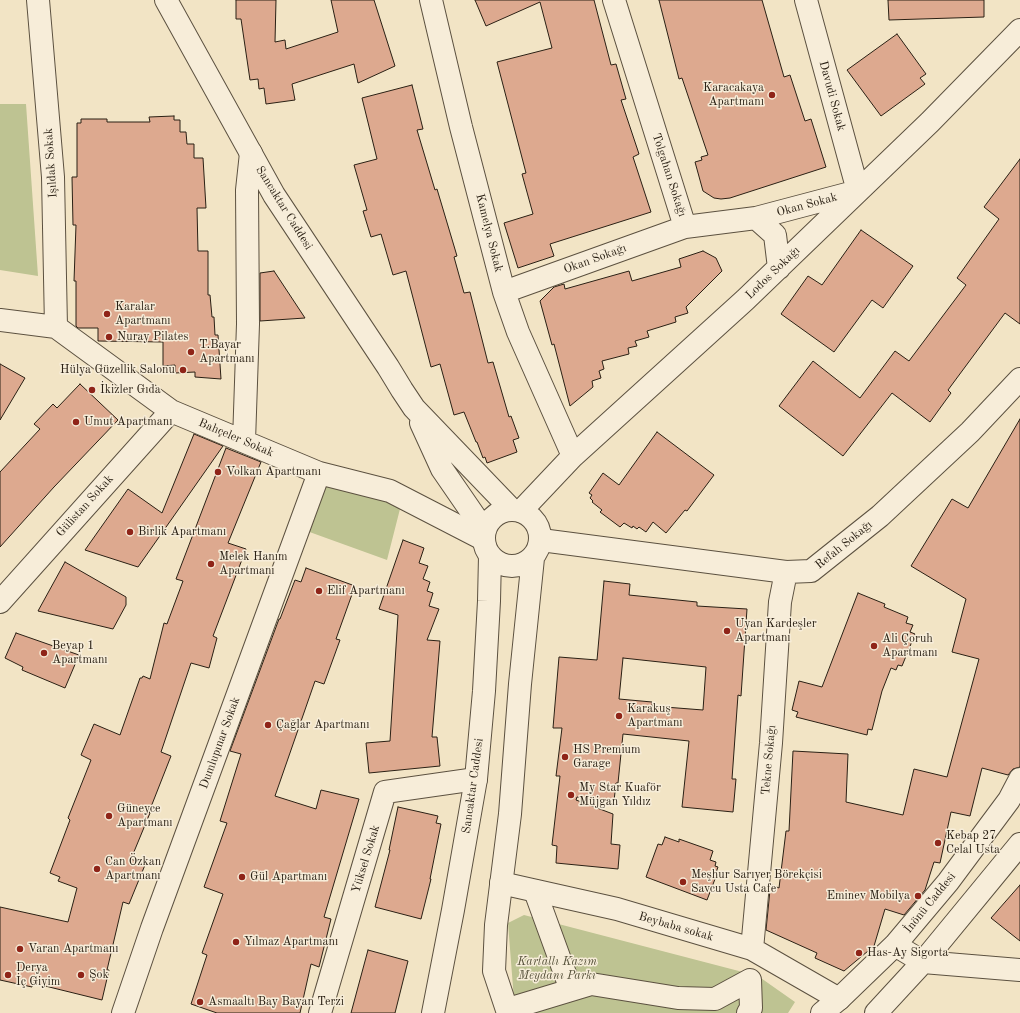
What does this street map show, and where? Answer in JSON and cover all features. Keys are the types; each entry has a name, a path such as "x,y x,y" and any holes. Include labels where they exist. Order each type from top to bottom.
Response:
{"street":[{"name":"Işıldak Sokak","path":"38,0 53,177 56,327"},
{"name":"Sancaktar Caddesi","path":"166,0 274,196 414,408"},
{"name":"Kamelya Sokak","path":"431,0 461,127 504,292 518,332 573,456"},
{"name":"Tolgahan Sokağı","path":"614,0 685,226 756,218"},
{"name":"Davudi Sokak","path":"806,0 858,191"},
{"name":"Lodos Sokağı","path":"516,510 779,268 930,122 1020,30"},
{"path":"244,441 248,324 247,190 251,153"},
{"name":"Okan Sokak","path":"756,218 858,191"},
{"path":"756,218 775,235 779,268"},
{"name":"Okan Sokağı","path":"504,292 685,226"},
{"name":"Bahçeler Sokak","path":"0,320 56,327 171,411 319,473 390,491 486,542"},
{"name":"Refah Sokağı","path":"536,549 786,572 811,570 880,516 970,432 1020,379"},
{"path":"414,408 516,510 529,515 536,522 540,531 536,549 520,684 510,814 496,926 494,971 511,1010 591,984 678,1005 715,999 750,980 751,1008 748,1013"},
{"path":"414,408 442,469 497,562 505,566 525,564 536,549"},
{"name":"Gülistan Sokak","path":"0,602 171,411"},
{"name":"Dumlupınar Sokak","path":"124,1013 152,928 319,473"},
{"path":"486,542 488,522 495,515 503,511 516,510"},
{"name":"Sancaktar Caddesi","path":"433,1013 476,779 484,691 489,601 486,542"},
{"name":"Tekne Sokağı","path":"752,949 771,743 780,602 786,572"},
{"name":"Yüksel Sokak","path":"320,1013 386,792 476,779"},
{"name":"İnönü Caddesi","path":"822,1013 840,999 895,945 948,882 1010,800 1020,779"},
{"path":"876,1013 923,962 1020,844"},
{"name":"Beybaba sokak","path":"501,883 617,909 752,949 840,999"},
{"path":"535,891 571,990"},
{"path":"895,945 923,962 1020,970"}],"green space":[{"path":"0,104 26,104 38,276 0,270"},
{"path":"321,480 401,505 387,560 304,530"},
{"name":"Kartallı Kazım Meydanı Parkı","path":"524,915 758,976 795,1002 788,1013 515,1013 508,923"}],"building":[{"path":"236,0 276,0 275,42 285,40 286,49 338,32 331,0 374,0 395,66 358,83 354,64 292,84 295,100 266,104 264,88 259,89 258,79 250,80 241,19 236,19"},
{"path":"475,0 594,0 611,65 616,64 626,99 621,100 639,154 633,157 651,212 550,244 554,256 518,268 504,223 533,214 522,174 526,173 497,62 552,48 540,2 486,26"},
{"path":"659,0 762,0 784,77 790,75 805,121 811,119 826,167 730,198 714,198 703,191 695,162 702,160 701,157 708,155 682,78 679,79"},
{"path":"888,0 984,0 984,17 889,20"},
{"path":"897,34 926,74 920,78 925,84 881,116 847,70"},
{"path":"412,85 423,129 417,130 435,190 437,189 457,256 454,257 464,293 470,292 488,363 493,362 509,417 511,416 519,438 513,440 517,452 487,463 485,457 483,458 464,412 454,415 440,364 431,367 406,271 393,275 381,234 371,237 363,211 367,210 354,165 377,159 362,98"},
{"path":"174,116 174,120 180,120 180,132 186,132 187,144 194,144 194,158 203,158 206,208 197,208 198,251 208,251 208,295 210,295 212,317 214,317 215,335 218,335 221,379 195,377 195,372 175,373 175,365 163,366 163,342 98,341 98,328 78,328 76,326 76,281 74,281 76,225 73,225 72,177 77,177 77,123 81,123 81,119 107,119 107,122 150,122 149,117"},
{"path":"1020,159 1020,324 1005,313 948,390 951,393 930,422 892,393 843,456 779,406 813,361 860,398 895,351 909,361 966,285 957,278 999,219 984,207"},
{"path":"861,230 913,266 883,308 872,300 834,352 781,314 808,276 822,285"},
{"path":"703,251 716,258 722,271 686,307 688,313 675,317 676,322 647,331 649,337 635,341 637,346 628,348 629,354 602,361 604,369 599,371 601,378 592,381 593,387 570,406 554,344 552,345 540,301 554,287 564,284 565,289 629,271 632,281 681,267 679,259"},
{"path":"274,271 305,318 260,321 260,273"},
{"path":"0,364 25,378 0,420"},
{"path":"80,384 118,420 54,487 0,547 0,472 40,429 34,424 53,404 57,408"},
{"path":"1020,419 1020,767 1013,769 1008,775 982,768 970,816 951,812 940,863 934,862 925,890 904,915 885,909 874,946 844,971 815,958 817,953 766,930 770,890 772,885 779,888 786,831 789,831 793,751 848,754 846,802 903,815 914,769 947,777 979,659 952,652 966,599 911,566 952,499 968,508"},
{"path":"657,432 714,475 687,511 685,510 666,533 653,522 646,532 639,527 637,529 633,526 632,528 624,523 620,527 600,512 602,510 592,502 593,501 590,498 592,495 589,493 603,473 619,485"},
{"name":"Birlik Apartmanı","path":"194,434 223,446 138,567 85,550 128,489 162,513"},
{"path":"226,448 261,462 228,543 246,549 213,636 217,638 209,668 191,663 161,752 171,756 131,859 145,865 129,904 123,902 107,970 109,970 102,1000 33,983 32,987 0,980 0,907 68,922 77,888 58,881 60,877 50,873 70,820 68,818 91,760 81,755 94,724 120,735 140,678 143,676 150,679 164,623 167,624 183,581 176,579"},
{"path":"403,540 424,548 419,563 428,566 423,579 430,582 427,591 433,593 429,606 439,609 427,640 440,641 432,737 437,737 440,766 369,773 366,743 390,741 398,615 379,609"},
{"path":"65,562 126,597 126,605 113,629 38,611"},
{"path":"306,568 355,586 336,639 340,640 324,684 315,681 275,796 316,809 321,790 359,799 324,917 331,919 319,967 311,964 300,1013 217,1013 191,1004 207,955 202,953 223,894 204,887 227,823 220,821 241,754 230,751 295,580 301,582"},
{"path":"604,581 630,584 629,595 697,602 697,606 747,609 741,696 738,695 732,779 736,779 733,812 682,807 689,741 623,734 618,783 616,783 614,801 577,797 576,800 613,814 611,844 620,845 618,869 556,863 557,846 552,845 560,776 556,776 562,728 553,728 559,657 597,660","holes":["623,658 706,667 703,710 652,706 652,702 619,699"]},
{"path":"858,593 885,604 884,607 908,617 906,623 913,625 910,632 915,634 902,666 898,665 896,670 891,668 882,691 872,730 868,729 867,735 796,717 798,712 792,710 799,681 822,687"},
{"name":"Beyap 1 Apartmanı","path":"16,633 79,655 65,688 22,670 23,667 5,658"},
{"path":"398,807 438,816 436,823 441,824 431,879 421,919 375,907 390,850"},
{"path":"665,837 679,842 679,839 713,851 710,860 716,862 715,866 718,867 707,900 646,877 658,844 662,845"},
{"path":"1020,885 1020,941 991,918"},
{"path":"368,950 408,961 395,1013 351,1013"}],"place":[{"name":"Karacakaya Apartmanı","path":"772,95"},
{"name":"Karalar Apartmanı","path":"107,314"},
{"name":"Nuray Pilates","path":"109,337"},
{"name":"T.Bayar Apartmanı","path":"191,352"},
{"name":"Hülya Güzellik Salonu","path":"183,370"},
{"name":"İkizler Gıda","path":"92,390"},
{"name":"Umut Apartmanı","path":"76,422"},
{"name":"Volkan Apartmanı","path":"218,472"},
{"name":"Birlik Apartmanı","path":"130,532"},
{"name":"Melek Hanım Apartmanı","path":"211,564"},
{"name":"Elif Apartmanı","path":"319,591"},
{"name":"Uyan Kardeşler Apartmanı","path":"727,631"},
{"name":"Ali Çoruh Apartmanı","path":"874,646"},
{"name":"Beyap 1 Apartmanı","path":"44,653"},
{"name":"Karakuş Apartmanı","path":"619,716"},
{"name":"Çağlar Apartmanı","path":"268,725"},
{"name":"HS Premium Garage","path":"565,757"},
{"name":"My Star Kuaför Müjgan Yıldız","path":"571,795"},
{"name":"Güneyce Apartmanı","path":"109,816"},
{"name":"Kebap 27 Celal Usta","path":"938,843"},
{"name":"Can Özkan Apartmanı","path":"97,869"},
{"name":"Gül Apartmanı","path":"242,877"},
{"name":"Meşhur Sarıyer Börekçisi Savcu Usta Cafe","path":"683,882"},
{"name":"Eminev Mobilya","path":"918,896"},
{"name":"Yılmaz Apartmanı","path":"236,942"},
{"name":"Varan Apartmanı","path":"20,949"},
{"name":"Has-Ay Sigorta","path":"859,953"},
{"name":"Derya İç Giyim","path":"8,975"},
{"name":"Şok","path":"81,975"},
{"name":"Asmaaltı Bay Bayan Terzi","path":"200,1002"}]}
